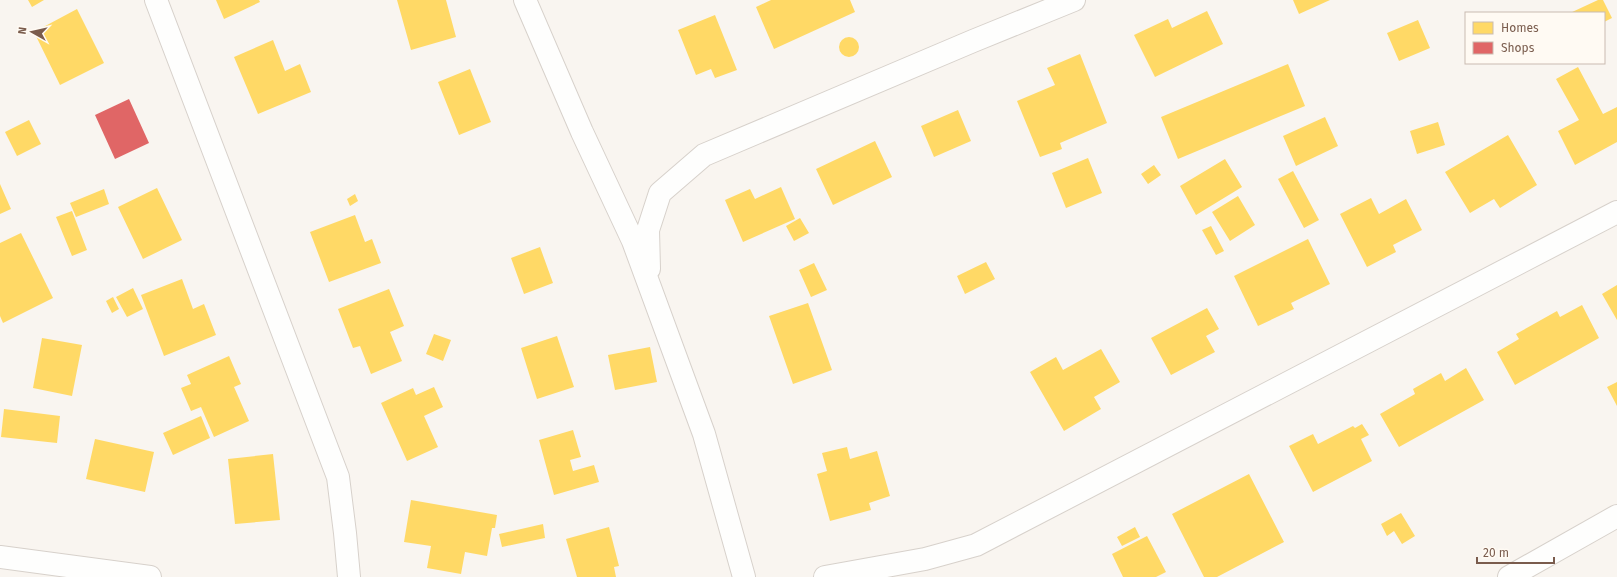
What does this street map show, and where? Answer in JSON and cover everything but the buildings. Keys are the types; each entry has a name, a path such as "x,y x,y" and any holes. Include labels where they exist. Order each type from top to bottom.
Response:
{"street":[{"path":"156,0 338,477 349,577"},
{"path":"525,0 582,132 633,241 704,434 744,577"},
{"path":"649,285 648,230 660,193 704,155 973,41 1074,0"},
{"path":"825,577 924,559 976,545 1617,212"},
{"path":"1509,577 1617,516"},
{"path":"0,557 150,577"}]}
